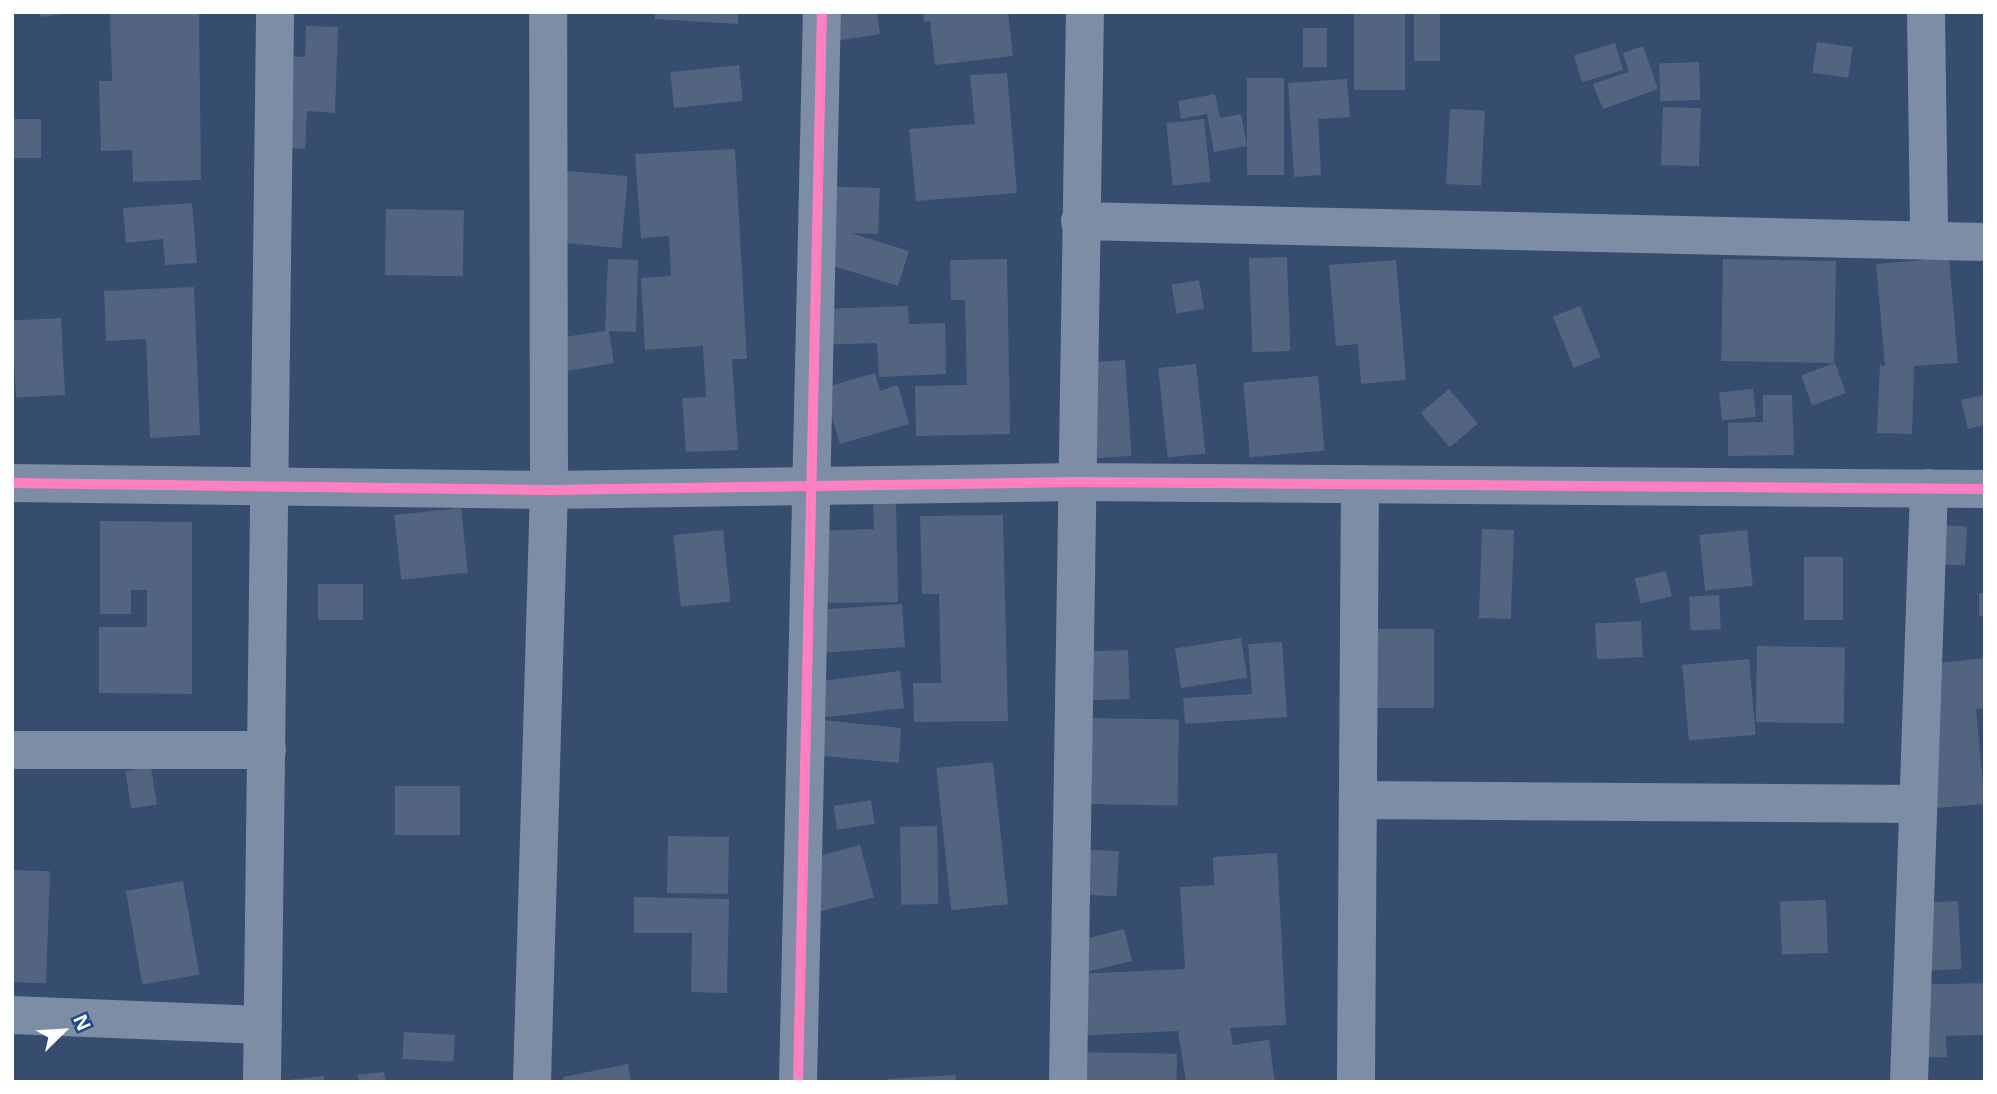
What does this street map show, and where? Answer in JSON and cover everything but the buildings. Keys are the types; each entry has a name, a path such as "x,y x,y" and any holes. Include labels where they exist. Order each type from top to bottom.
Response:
{"street":[{"path":"262,1082 275,12"},
{"path":"532,1082 549,491 548,12"},
{"path":"798,1082 822,12"},
{"path":"1068,1082 1074,482 1085,12"},
{"path":"1926,12 1929,240"},
{"path":"1080,221 1985,242"},
{"path":"12,483 549,491 1074,482 1985,489"},
{"path":"1356,1082 1360,484"},
{"path":"1909,1082 1928,488"},
{"path":"12,750 267,750"},
{"path":"1359,800 1918,804"},
{"path":"12,1015 263,1025"}],"cycle path":[{"path":"798,1082 822,12"},
{"path":"12,483 549,490 1074,482 1985,489"}]}
